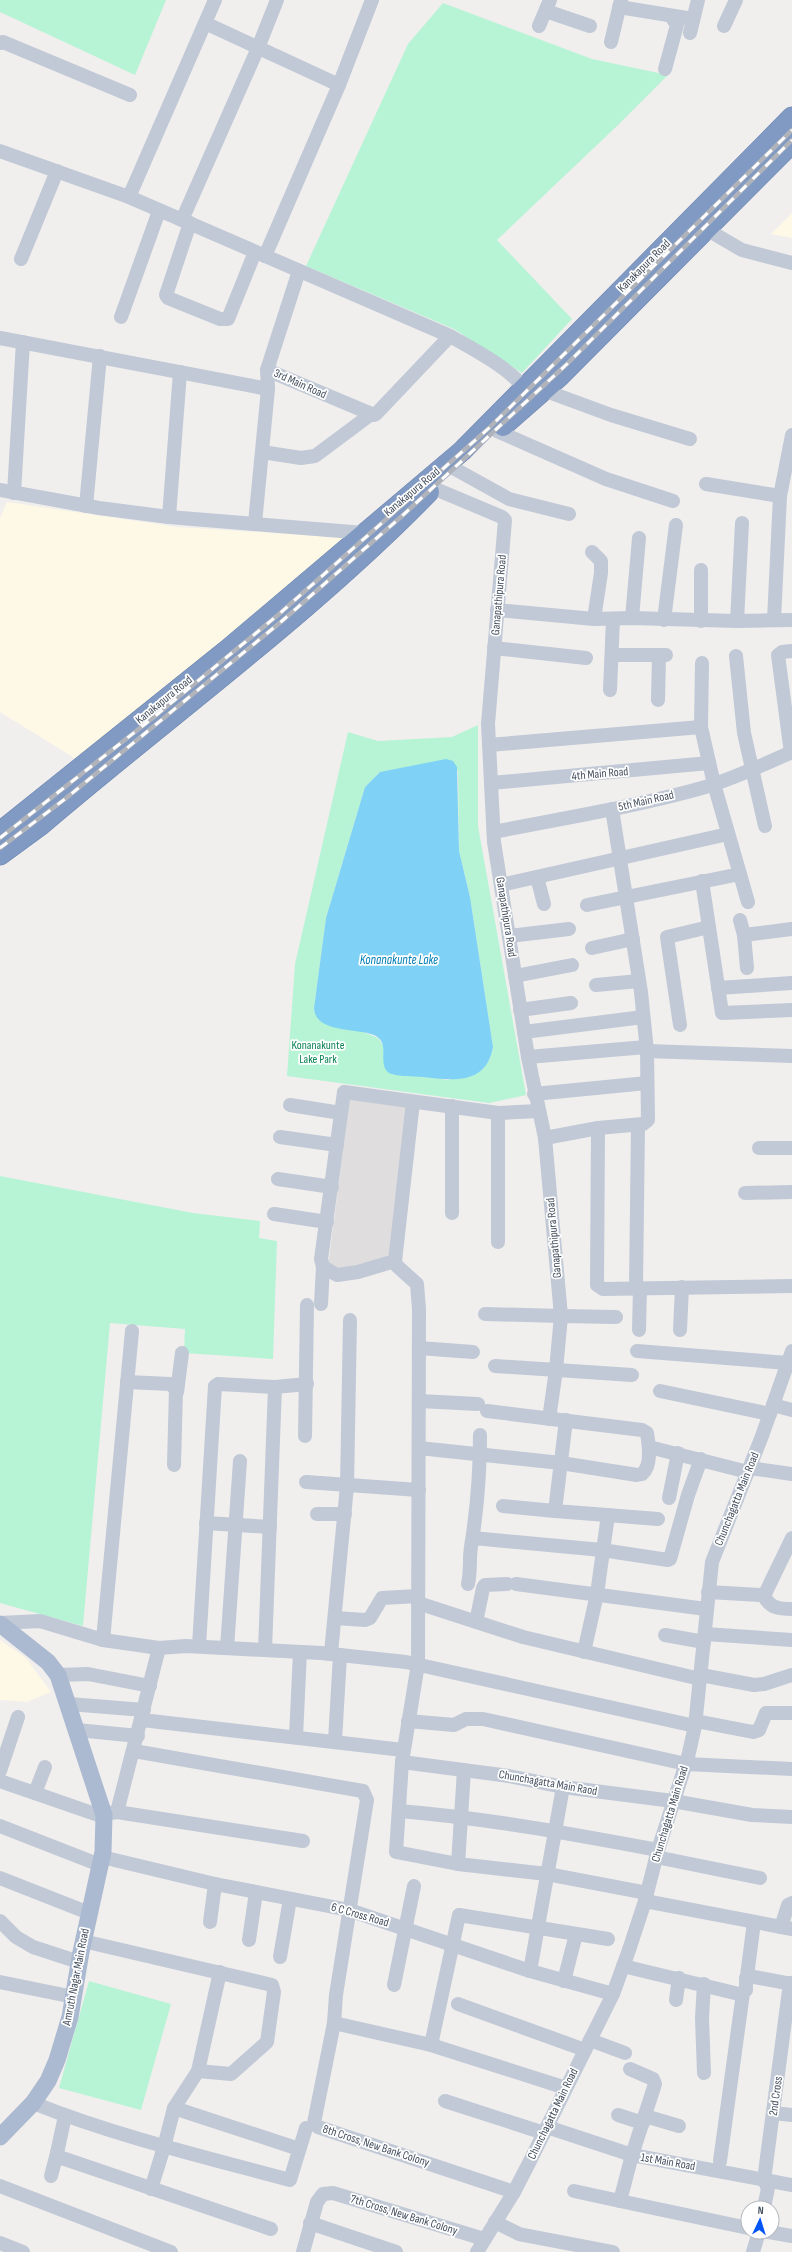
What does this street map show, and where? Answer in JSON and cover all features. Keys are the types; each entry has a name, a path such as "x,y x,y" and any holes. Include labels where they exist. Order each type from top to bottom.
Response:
{"highway":[{"name":"Kanakapura Road","path":"0,832 227,650 433,488 497,431 792,117"},
{"name":"Kanakapura Road","path":"0,855 41,824 308,606 371,538 462,451 534,392 706,229 792,143"}],"main road":[{"name":"Amruth Nagar Main Road","path":"0,1623 48,1662 58,1675 70,1704 105,1816 101,1860 83,1941 70,2017 57,2060 48,2081 33,2103 0,2137"},
{"name":"Amruth Nagar Main Road","path":"0,1632 29,1654 54,1688 105,1816"}],"street":[{"path":"129,197 215,0"},
{"path":"277,0 186,222 166,295 168,298 225,320 228,318 260,254 339,85 372,0"},
{"path":"611,42 620,4 671,16 692,26 698,0"},
{"path":"724,26 736,0"},
{"path":"539,26 548,6 590,26"},
{"path":"665,69 677,25 671,16"},
{"path":"205,23 339,85"},
{"path":"0,43 3,42 130,96"},
{"path":"0,151 129,197 158,211 450,336 489,358 534,392 690,439"},
{"path":"21,259 57,171"},
{"path":"120,317 158,211"},
{"path":"706,229 742,250 792,263"},
{"path":"267,370 299,271"},
{"path":"262,452 301,458 315,456 370,415 376,414 450,336"},
{"path":"0,338 268,389"},
{"path":"23,342 7,492 86,506 170,517 255,523 371,538"},
{"path":"86,506 100,356"},
{"name":"3rd Main Road","path":"255,523 268,389 267,370 370,415"},
{"path":"170,517 180,372"},
{"path":"497,431 606,479 673,500"},
{"path":"774,620 780,496 788,476 792,434"},
{"path":"455,468 509,499 569,514"},
{"path":"706,484 780,496"},
{"name":"Ganapathipura Road","path":"433,488 505,519 488,724 489,745 494,832 501,885 534,1094 545,1138 561,1316 556,1370 549,1419"},
{"path":"737,621 742,523"},
{"path":"664,620 676,526"},
{"path":"632,618 640,538"},
{"path":"592,552 601,561 601,572 594,619"},
{"path":"701,570 701,620"},
{"path":"497,610 594,619 632,618 737,621 792,620"},
{"path":"610,690 613,619"},
{"path":"494,648 586,658"},
{"path":"792,651 782,652 778,655 792,752"},
{"path":"612,655 662,655 658,700"},
{"path":"736,656 744,733 751,770 765,826"},
{"path":"702,664 701,727 714,784 748,902"},
{"path":"489,745 701,727"},
{"name":"5th Main Road","path":"494,832 612,809 714,784 792,752"},
{"name":"4th Main Road","path":"491,782 709,763"},
{"path":"545,1138 598,1128 638,1125 643,1124 648,1120 647,1049 644,1017 627,896 612,809"},
{"path":"501,885 728,834"},
{"path":"587,905 740,874"},
{"path":"538,877 544,904"},
{"path":"702,881 722,1013 792,1010"},
{"path":"740,920 744,934 747,968"},
{"path":"680,1025 667,937 709,927"},
{"path":"509,936 568,929"},
{"path":"744,934 792,929"},
{"path":"592,948 633,940"},
{"path":"515,976 572,965"},
{"path":"596,985 639,981"},
{"path":"718,988 792,983"},
{"path":"520,1010 572,1003"},
{"path":"524,1032 644,1017"},
{"path":"528,1058 647,1049 792,1056"},
{"path":"534,1094 647,1083"},
{"path":"305,1436 306,1384 314,1305 323,1268 321,1259 332,1187 342,1095 345,1092 498,1113 538,1111"},
{"path":"413,1102 395,1261 397,1266 417,1284 419,1348 418,1664 402,1756 396,1852 458,1864 547,1874 754,1922 787,1928 788,1905 792,1903"},
{"path":"290,1105 341,1113"},
{"path":"452,1106 452,1213"},
{"path":"498,1113 498,1242"},
{"path":"638,1125 639,1330"},
{"path":"598,1128 597,1285 603,1289 792,1286"},
{"path":"280,1137 337,1145"},
{"path":"759,1148 792,1148"},
{"path":"278,1179 332,1187"},
{"path":"745,1194 792,1192"},
{"path":"274,1214 327,1222"},
{"path":"323,1268 337,1275 358,1272 395,1261"},
{"path":"680,1330 682,1287"},
{"path":"485,1314 616,1317"},
{"path":"335,1741 335,1618 347,1486 350,1320"},
{"path":"103,1640 132,1331"},
{"path":"419,1348 473,1352"},
{"path":"637,1351 790,1357"},
{"path":"174,1465 177,1392 182,1353"},
{"name":"Chunchagatta Main Road","path":"477,2252 514,2192 613,1994 623,1966 646,1897 657,1853 686,1764 696,1723 705,1638 706,1609 712,1562 772,1410 790,1357"},
{"path":"495,1366 632,1375"},
{"path":"127,1382 170,1384 175,1387 177,1392"},
{"path":"199,1646 215,1386 275,1387 306,1384"},
{"path":"265,1650 275,1387"},
{"path":"660,1391 772,1410 792,1410"},
{"path":"419,1401 483,1407 549,1419 642,1430 647,1433 650,1447 647,1468 642,1474 562,1463 419,1448"},
{"path":"555,1511 566,1420"},
{"path":"468,1584 480,1455 480,1435"},
{"path":"650,1447 749,1470 792,1474"},
{"path":"669,1498 678,1453"},
{"path":"473,1538 602,1550 668,1560 670,1559 688,1495 701,1459"},
{"path":"227,1648 240,1461"},
{"path":"306,1482 419,1490"},
{"path":"503,1506 658,1519"},
{"path":"317,1514 345,1514"},
{"path":"584,1652 597,1594 608,1515"},
{"path":"206,1523 270,1527"},
{"path":"764,1596 792,1538"},
{"path":"476,1622 482,1588 485,1585 511,1584 706,1609"},
{"path":"708,1592 764,1596"},
{"path":"764,1596 768,1604 773,1607 792,1609"},
{"path":"335,1618 365,1620 373,1615 382,1598 418,1600 476,1622 523,1637 584,1652 701,1677 754,1685 764,1684 792,1675"},
{"path":"0,1623 40,1621 103,1640 159,1648 199,1646 335,1654 418,1664 696,1723 753,1732 759,1730 766,1713 792,1713"},
{"path":"665,1635 705,1638 792,1640"},
{"path":"105,1816 134,1751 159,1648"},
{"path":"296,1737 300,1652"},
{"path":"58,1675 88,1674 150,1686"},
{"name":"Chunchagatta Main Raod","path":"70,1704 296,1737 335,1741 464,1770 563,1787 673,1801 752,1815 792,1817"},
{"path":"0,1771 18,1717"},
{"path":"408,1721 454,1725 466,1719 483,1719 686,1764 792,1769"},
{"path":"77,1730 138,1736"},
{"path":"134,1751 363,1790 367,1800 336,1995 334,2023 431,2045 566,2088"},
{"path":"35,1793 45,1767"},
{"path":"458,1864 464,1770"},
{"path":"0,1781 105,1816 303,1841"},
{"path":"530,1971 563,1787"},
{"path":"399,1811 461,1816 556,1830 760,1878"},
{"name":"6 C Cross Road","path":"0,1826 101,1860 349,1910 530,1971 613,1994"},
{"path":"0,1878 89,1913"},
{"path":"210,1922 215,1884"},
{"path":"394,1985 404,1928 414,1886"},
{"path":"249,1940 256,1892"},
{"path":"280,1957 290,1899"},
{"path":"431,2045 459,1915 538,1927 608,1940"},
{"path":"0,1921 16,1937 34,1947 79,1962"},
{"path":"720,2161 743,1993 746,1990 754,1922"},
{"path":"564,1981 576,1934"},
{"path":"83,1941 272,1985 274,1992 268,2039 264,2047 231,2074 198,2071"},
{"path":"623,1966 704,1984 739,1994 743,1993"},
{"path":"151,2189 174,2108 198,2071 220,1972"},
{"path":"747,1976 791,1984"},
{"path":"676,2000 679,1978"},
{"path":"0,1982 74,1997"},
{"path":"704,1984 702,2018 704,2073"},
{"name":"2nd Cross","path":"766,2200 768,2188 764,2180 791,1984"},
{"path":"458,2004 588,2045 625,2053"},
{"name":"8th Cross, New Bank Colony","path":"334,2023 314,2119 315,2126 514,2192"},
{"path":"620,2201 632,2155 655,2082 653,2079 630,2069"},
{"name":"1st Main Road","path":"445,2101 632,2155 792,2185"},
{"path":"33,2103 65,2116 164,2147 290,2180 306,2128"},
{"path":"174,2108 299,2149"},
{"path":"774,2113 792,2115"},
{"path":"618,2115 679,2126"},
{"path":"51,2176 65,2116"},
{"path":"57,2153 60,2157 271,2229"},
{"path":"0,2186 171,2252"},
{"path":"574,2191 740,2226"},
{"name":"7th Cross, New Bank Colony","path":"310,2223 317,2202 323,2194 334,2193 484,2239"},
{"path":"495,2222 520,2234 613,2252"},
{"path":"303,2252 310,2223 396,2252"},
{"path":"780,2234 792,2236"},
{"path":"754,2252 757,2240"},
{"path":"0,2243 19,2251"}],"shaded area":[{"path":"792,213 792,238 771,234"},
{"path":"7,502 177,527 351,538 76,759 0,712 0,518"},
{"path":"350,1096 409,1107 390,1258 352,1270 328,1266"},
{"path":"0,1640 26,1658 51,1692 27,1702 0,1700"}],"green space":[{"path":"0,0 166,0 135,75 0,12"},
{"path":"443,3 592,59 668,75 617,126 497,240 572,319 522,373 454,329 306,266 408,44"},
{"name":"Konanakunte Lake Park","path":"478,725 478,826 526,1095 489,1103 287,1076 295,964 348,732 378,741 452,737","holes":["458,771 459,851 470,897 493,1047 490,1058 483,1069 447,1080 384,1065 384,1047 378,1038 314,1012 314,1008 326,918 365,787 380,772"]},
{"path":"0,1176 193,1213 260,1221 259,1238 277,1241 273,1359 184,1353 185,1329 110,1323 83,1626 0,1603"},
{"path":"89,1981 171,2004 141,2110 59,2088"}],"water":[{"name":"Konanakunte Lake","path":"446,759 453,761 457,767 459,851 470,897 493,1047 489,1060 483,1069 466,1078 445,1079 401,1076 389,1073 385,1069 382,1043 374,1035 329,1026 321,1022 316,1016 314,1008 326,918 365,787 380,772"}],"railway":[{"path":"0,838 154,717 278,615 489,428 792,130"},
{"path":"0,848 65,799 282,621 402,516 567,364 792,140"}]}
